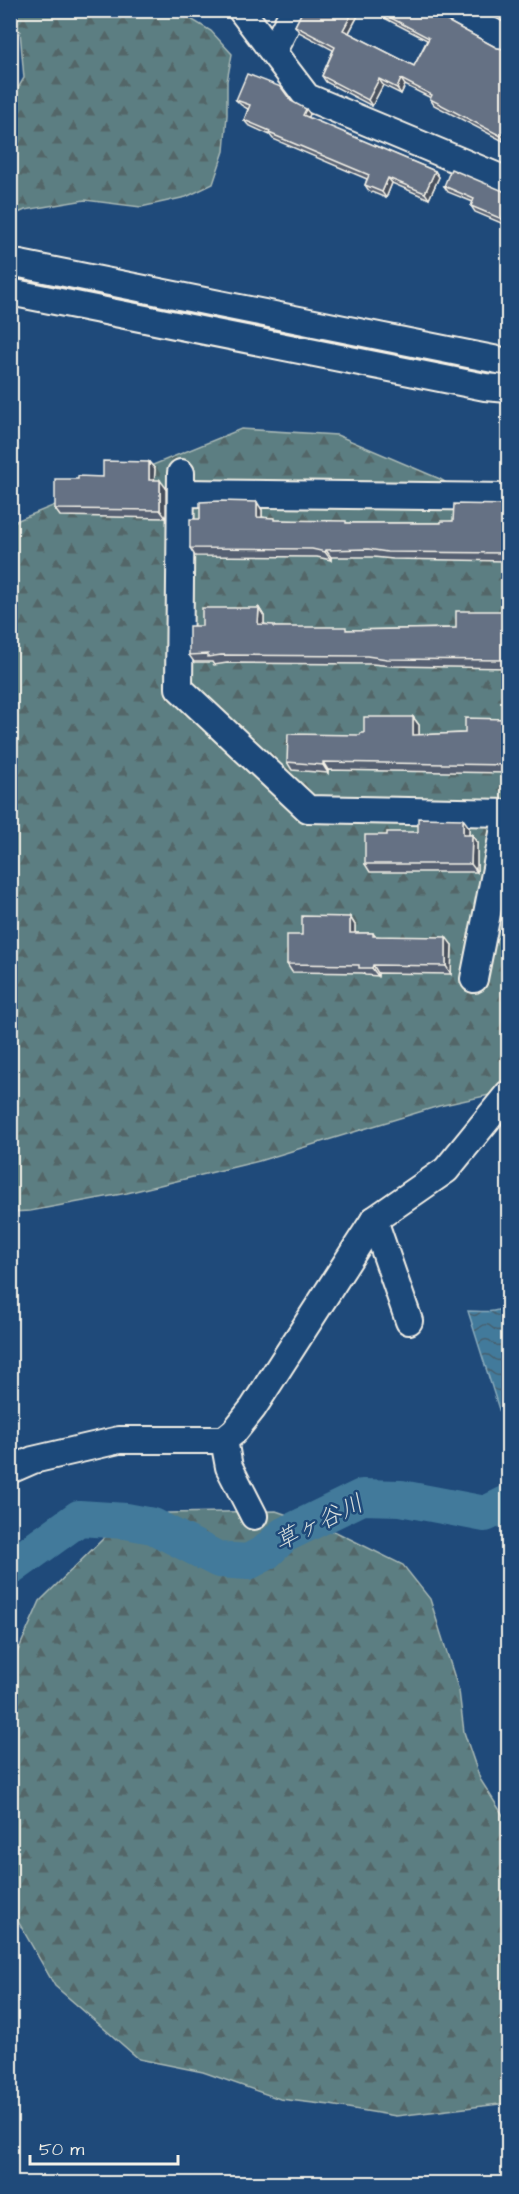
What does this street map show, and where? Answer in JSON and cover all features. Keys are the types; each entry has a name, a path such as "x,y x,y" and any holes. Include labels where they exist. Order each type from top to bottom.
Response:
{"street":[{"path":"241,10 307,97 508,181"},
{"path":"273,51 294,10"},
{"path":"451,10 508,40"},
{"path":"10,262 508,362"},
{"path":"10,292 462,382 508,389"},
{"path":"474,979 508,813 308,809 179,688 182,483 508,497"},
{"path":"10,1470 33,1460 118,1440 224,1440 234,1432 253,1408 374,1220 446,1170 508,1094"},
{"path":"374,1220 409,1321"},
{"path":"224,1440 229,1467 254,1516"}],"green space":[{"path":"11,10 178,11 211,31 232,54 227,81 224,151 213,184 186,197 141,207 85,200 25,210 11,216 11,100 24,78 20,31 11,30"},
{"path":"241,429 337,435 440,479 508,520 508,1091 439,1106 259,1161 127,1193 30,1211 11,1212 11,523"},
{"path":"276,1511 336,1532 403,1565 430,1599 459,1691 464,1732 480,1779 508,1823 508,2103 396,2116 280,2099 203,2072 139,2059 55,1986 11,1909 10,1669 40,1601 105,1537 168,1513"}],"water":[{"path":"508,1303 508,1438 468,1311 495,1311"}],"building":[{"path":"303,10 354,10 343,30 414,66 429,38 376,10 427,10 497,48 508,48 508,131 505,129 501,136 430,99 432,95 401,79 397,88 379,79 368,100 322,76 335,47 295,26"},
{"path":"247,74 281,87 291,101 306,109 303,115 435,171 425,193 388,178 382,192 365,185 369,175 269,133 270,131 244,120 250,105 236,100"},
{"path":"451,169 508,193 508,211 506,210 502,219 471,206 474,199 444,186"},
{"path":"103,461 149,462 149,480 160,480 160,510 55,509 55,479 78,479 78,476 103,477"},
{"path":"200,502 257,502 257,517 274,518 274,520 346,521 346,523 441,523 441,521 453,521 454,504 508,505 508,553 387,552 368,549 326,550 325,552 312,549 190,548 190,519 200,519"},
{"path":"202,608 259,608 258,624 274,625 274,627 346,627 346,630 456,628 456,611 508,611 508,660 189,655 189,626 202,626"},
{"path":"364,717 413,717 413,735 465,733 465,718 508,719 508,765 323,762 323,765 287,762 288,734 360,735 364,733"},
{"path":"418,818 463,819 463,835 472,835 471,864 365,864 365,835 418,832"},
{"path":"302,916 350,917 350,933 373,933 373,936 446,937 446,966 373,965 372,968 359,968 359,965 287,964 287,935 302,935"}],"waterway":[{"name":"草ヶ谷川","path":"10,1568 79,1518 126,1521 153,1526 219,1560 248,1562 265,1553 284,1535 362,1497 401,1498 485,1514 508,1503"}]}
